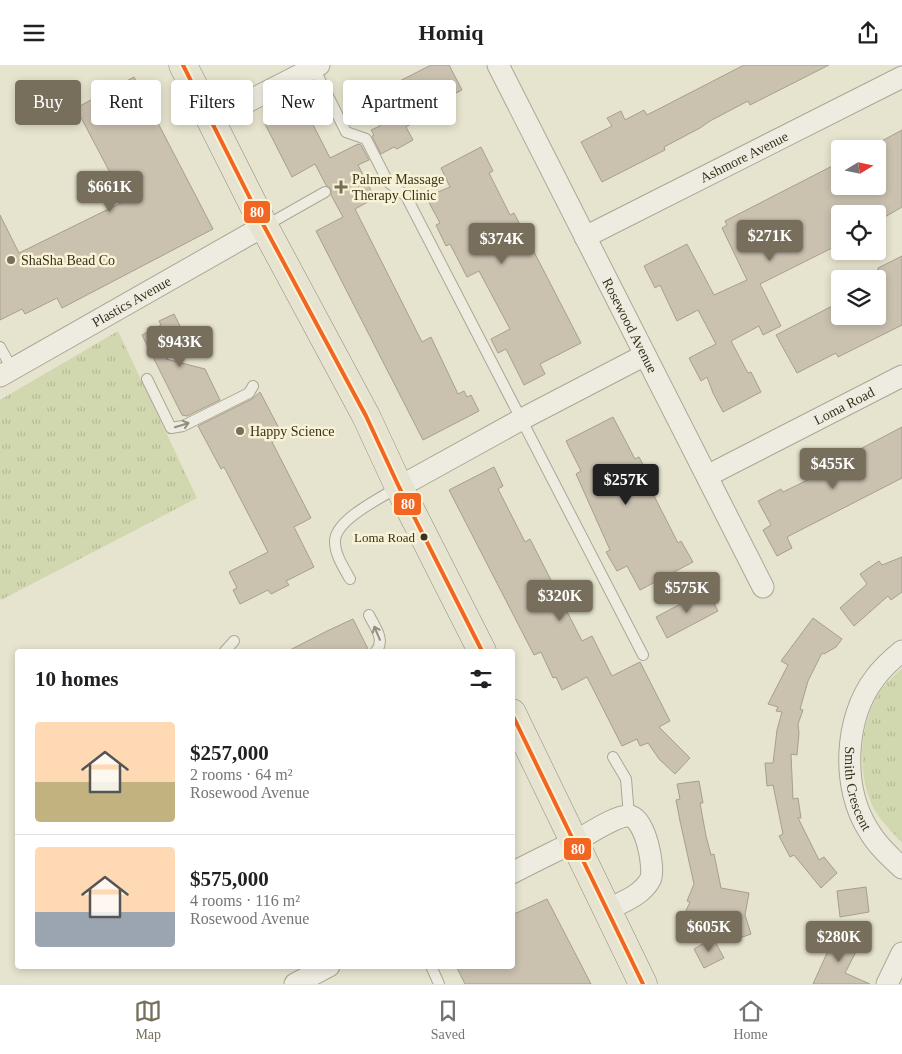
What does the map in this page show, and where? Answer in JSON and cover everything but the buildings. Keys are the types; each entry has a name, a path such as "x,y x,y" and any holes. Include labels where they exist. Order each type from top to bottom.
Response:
{"main road":[{"path":"184,65 192,80"},
{"path":"214,125 264,226 366,416 399,487 481,649"},
{"path":"515,719 643,984"}],"street":[{"name":"Rosewood Avenue","path":"498,65 763,587"},
{"path":"253,99 317,67"},
{"name":"Ashmore Avenue","path":"585,237 902,77"},
{"name":"Plastics Avenue","path":"6,373 264,226"},
{"path":"399,487 522,419 645,355"},
{"name":"Loma Road","path":"707,476 902,376"},
{"name":"Smith Crescent","path":"902,651 874,679 864,697 855,719 850,740 850,763 853,789 868,831 887,854 902,868"},
{"path":"515,872 606,824 629,816 636,818 643,829 652,870 651,879 641,892 607,910"},
{"path":"887,984 902,953"},
{"path":"294,984 323,969"}],"lane":[{"path":"317,67 346,133 366,139 388,182 406,196 643,655"},
{"path":"264,226 325,192"},
{"path":"0,347 6,373"},
{"path":"147,379 171,428 183,426 249,393 253,386"},
{"path":"350,579 338,556 335,543 337,531 344,523 399,487"},
{"path":"369,615 380,639 381,644 377,649"},
{"path":"227,649 234,641"},
{"path":"614,757 626,779 629,816"},
{"path":"432,969 440,984"}],"green space":[{"path":"118,331 197,498 1,600 0,400"},
{"path":"902,668 902,843 875,811 869,798 865,783 862,754 866,724 877,696 888,681"}],"transit line":[{"name":"80","path":"183,65 264,226 366,416 399,487 481,649"},
{"name":"80","path":"515,720 643,984"}],"place":[{"name":"Palmer Massage Therapy Clinic","path":"341,187"},
{"name":"ShaSha Bead Co","path":"11,260"},
{"name":"Happy Science","path":"240,431"},
{"name":"Loma Road","path":"424,537"}]}
